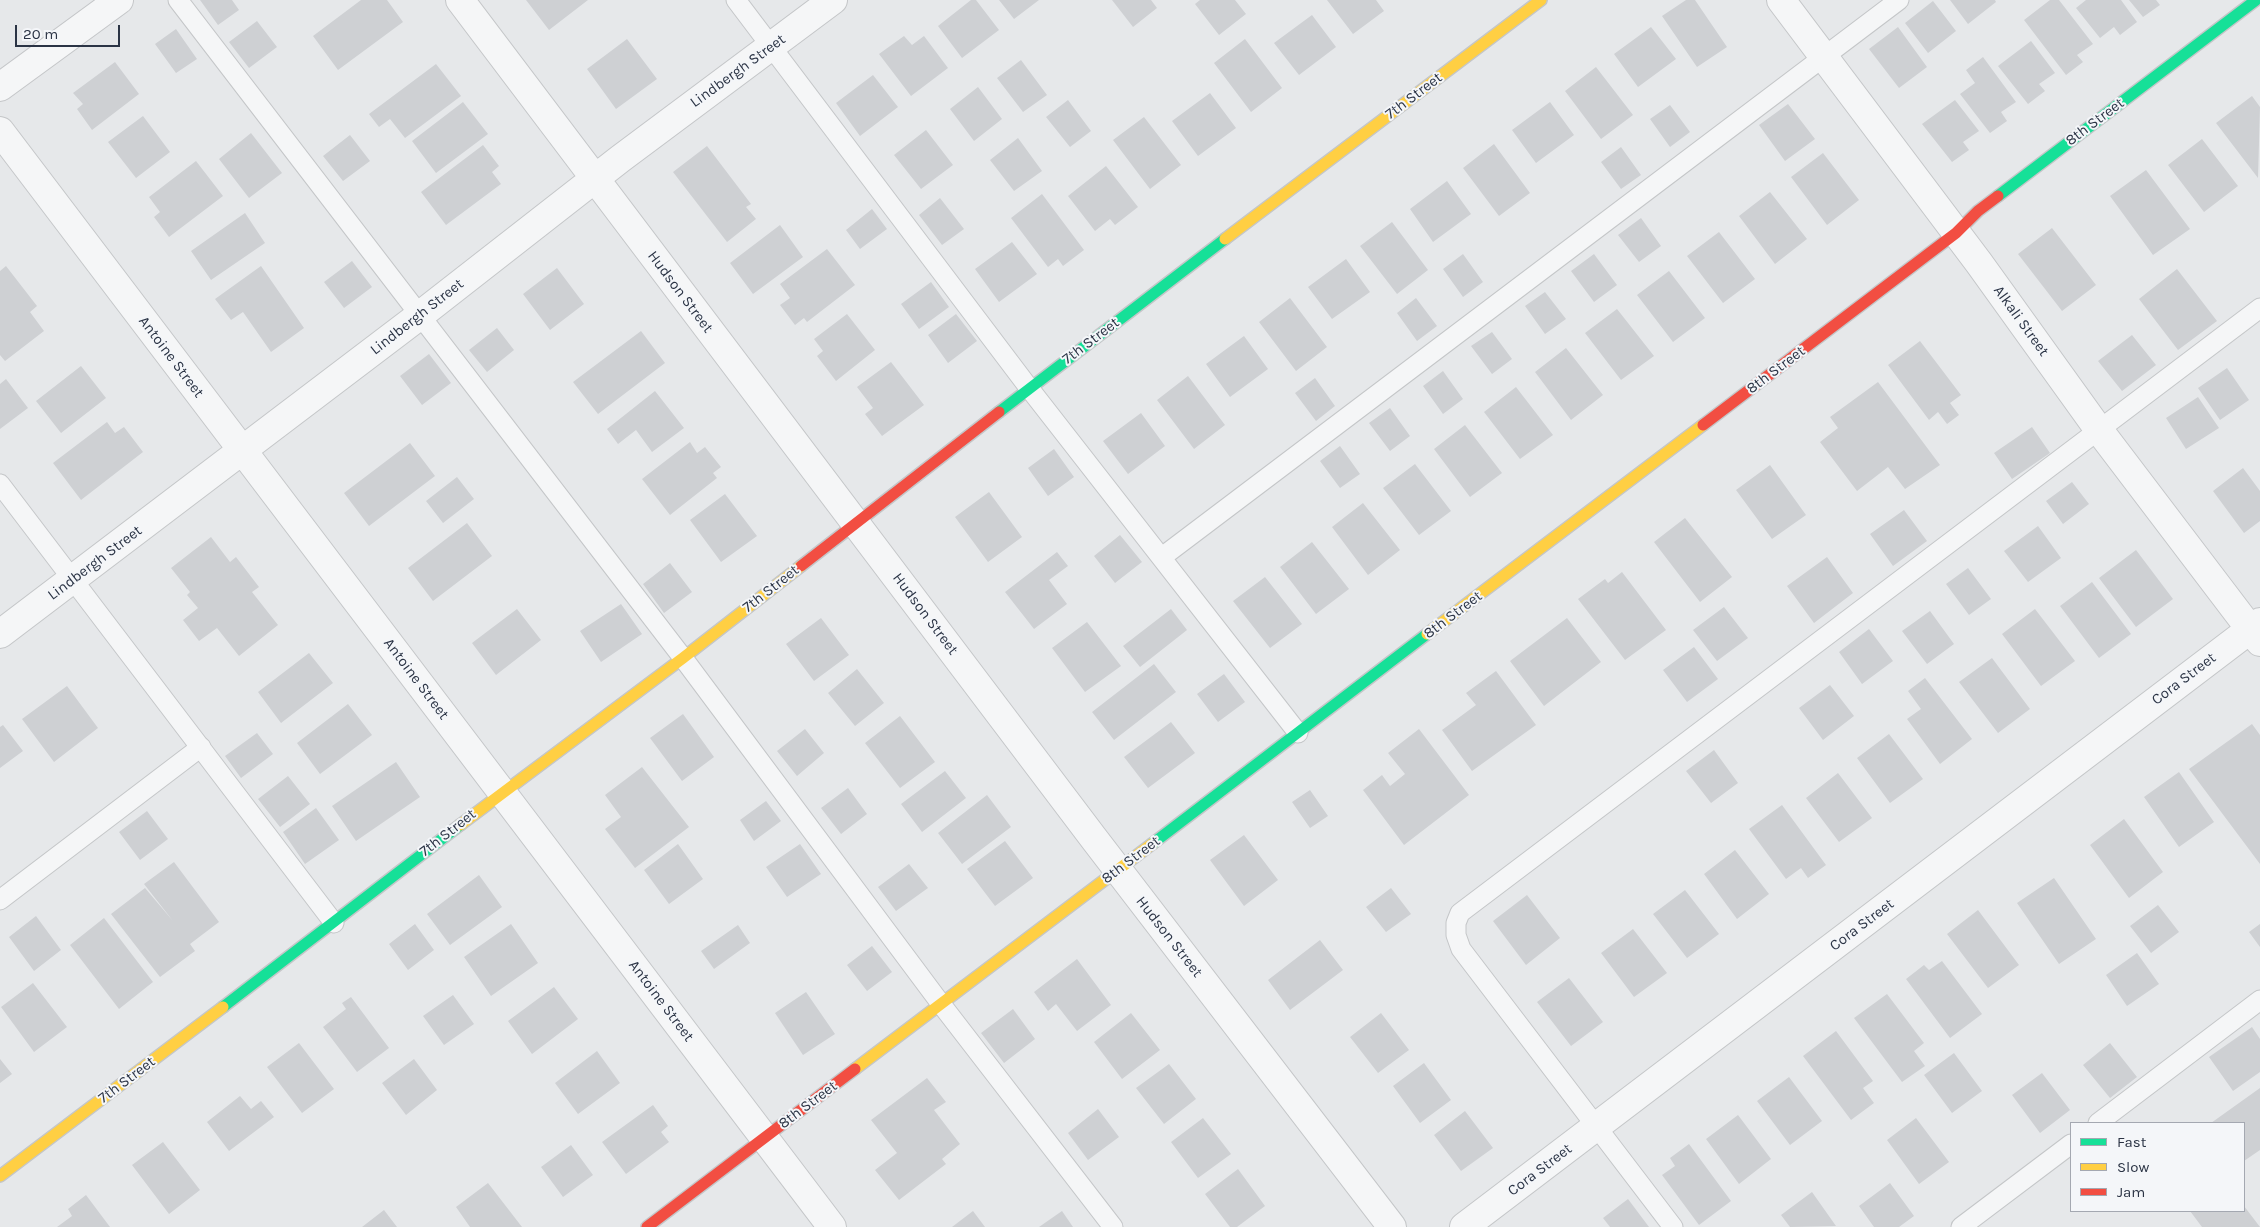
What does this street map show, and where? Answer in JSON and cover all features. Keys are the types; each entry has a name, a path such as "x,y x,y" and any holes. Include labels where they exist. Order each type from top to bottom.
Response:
{"street":[{"path":"0,87 119,0"},
{"name":"Hudson Street","path":"460,0 1118,870 1392,1227"},
{"name":"Lindbergh Street","path":"0,634 419,316 595,178 833,0"},
{"name":"7th Street","path":"0,1176 334,923 502,791 683,658 1029,388 1541,0"},
{"name":"Alkali Street","path":"1781,0 1956,233 2099,430 2257,631"},
{"name":"8th Street","path":"647,1227 1956,233 1978,211 2256,0"},
{"name":"Antoine Street","path":"0,131 832,1227"},
{"name":"Cora Street","path":"1464,1227 2257,631"}],"lane":[{"path":"178,0 683,658 941,1004 1113,1227"},
{"path":"736,0 1029,388 1298,733"},
{"path":"1162,557 1899,0"},
{"path":"1673,1227 1461,948 1456,935 1456,923 1460,913 2260,308"},
{"path":"0,484 74,578 334,923"},
{"path":"0,900 201,747"},
{"path":"2099,1122 2260,1000"},
{"path":"1961,1227 2070,1145"}],"building":[{"path":"200,0 232,0 239,10 218,25"},
{"path":"361,0 387,0 403,22 338,70 313,36"},
{"path":"526,0 588,0 549,30"},
{"path":"971,0 976,0 999,30 962,58 938,26"},
{"path":"999,0 1039,0 1014,19"},
{"path":"1112,0 1151,0 1157,8 1133,27"},
{"path":"1200,0 1235,0 1246,14 1219,35 1195,4"},
{"path":"1327,0 1376,0 1384,11 1353,34"},
{"path":"1686,0 1695,0 1727,47 1697,67 1662,16"},
{"path":"1950,0 1995,0 1996,2 1968,24"},
{"path":"2050,0 2059,0 2093,44 2077,55 2083,62 2066,75 2024,20"},
{"path":"2086,0 2121,0 2137,22 2120,35 2114,27 2100,38 2076,8"},
{"path":"2129,0 2156,0 2160,5 2143,17"},
{"path":"1933,1 1956,31 1928,53 1905,23"},
{"path":"1312,15 1336,47 1299,75 1274,43"},
{"path":"257,21 277,47 249,68 229,42"},
{"path":"1651,27 1676,59 1638,87 1614,54"},
{"path":"1898,27 1927,67 1899,88 1869,49"},
{"path":"176,29 197,59 176,73 155,44"},
{"path":"904,36 912,45 924,36 948,68 911,96 879,54"},
{"path":"627,39 657,79 616,109 587,69"},
{"path":"1245,39 1282,88 1251,112 1214,63"},
{"path":"2031,41 2055,73 2039,84 2045,91 2028,104 1998,66"},
{"path":"1983,57 2016,102 2001,112 2007,121 1990,133 1960,94 1975,83 1966,70"},
{"path":"1021,60 1047,95 1023,112 997,78"},
{"path":"115,62 139,94 92,130 77,109 83,104 73,93"},
{"path":"436,64 461,96 405,138 390,119 379,127 369,114"},
{"path":"1596,67 1633,115 1601,139 1565,91"},
{"path":"873,75 898,107 860,136 836,103"},
{"path":"978,87 1002,119 974,141 950,109"},
{"path":"1210,93 1236,128 1198,156 1172,121"},
{"path":"2252,96 2260,107 2258,178 2216,123"},
{"path":"1068,100 1091,131 1070,147 1046,117"},
{"path":"1955,100 1979,131 1963,142 1969,150 1952,162 1922,124"},
{"path":"463,102 488,134 436,173 412,141"},
{"path":"1550,102 1574,135 1536,163 1512,130"},
{"path":"1788,104 1815,139 1785,161 1759,125"},
{"path":"1670,105 1690,132 1670,147 1650,119"},
{"path":"143,116 170,152 136,178 108,142"},
{"path":"1144,117 1181,165 1150,189 1113,140"},
{"path":"926,130 953,165 921,189 894,155"},
{"path":"251,133 282,173 249,198 219,159"},
{"path":"350,135 370,161 343,181 323,156"},
{"path":"1018,138 1042,171 1014,191 990,160"},
{"path":"2202,139 2238,186 2204,212 2168,165"},
{"path":"1494,144 1530,193 1499,216 1463,168"},
{"path":"483,145 499,166 492,172 501,184 446,225 421,192"},
{"path":"707,146 751,204 746,207 756,219 727,242 673,172"},
{"path":"1621,147 1641,175 1621,189 1601,162"},
{"path":"1823,153 1859,200 1827,225 1791,177"},
{"path":"196,161 223,196 169,237 154,217 160,212 149,197"},
{"path":"1106,166 1138,207 1115,225 1110,219 1095,231 1068,196"},
{"path":"2146,170 2190,229 2153,255 2110,196"},
{"path":"1447,181 1471,214 1433,242 1410,209"},
{"path":"1770,192 1807,239 1775,264 1739,216"},
{"path":"1042,194 1084,250 1063,266 1058,259 1048,267 1011,218"},
{"path":"940,198 964,229 942,245 919,215"},
{"path":"872,209 887,229 860,249 846,230"},
{"path":"245,213 265,243 211,280 191,251"},
{"path":"1641,218 1661,246 1639,262 1618,235"},
{"path":"1392,222 1428,270 1397,294 1360,246"},
{"path":"780,225 803,257 753,294 730,263"},
{"path":"2052,228 2096,285 2062,311 2018,254"},
{"path":"1719,232 1755,279 1723,303 1687,256"},
{"path":"1012,242 1037,274 999,302 975,269"},
{"path":"827,249 855,285 807,322 804,318 795,325 780,305 790,298 780,284"},
{"path":"1463,254 1483,282 1463,297 1443,269"},
{"path":"1594,254 1617,285 1594,302 1571,271"},
{"path":"1346,259 1370,292 1332,319 1308,287"},
{"path":"352,261 372,287 344,308 324,282"},
{"path":"6,266 37,306 30,312 44,331 5,361 0,355 0,271"},
{"path":"261,266 304,328 271,352 243,312 231,320 215,299"},
{"path":"557,268 584,304 550,330 523,294"},
{"path":"2177,269 2217,321 2178,350 2139,299"},
{"path":"1669,271 1705,318 1673,342 1637,295"},
{"path":"931,282 949,307 919,329 901,304"},
{"path":"1545,292 1566,319 1545,334 1525,306"},
{"path":"1290,298 1327,347 1296,371 1259,322"},
{"path":"1416,298 1437,326 1417,341 1397,313"},
{"path":"1617,309 1654,356 1621,380 1585,333"},
{"path":"847,314 875,350 836,381 817,356 823,351 814,339"},
{"path":"956,314 977,341 948,363 928,335"},
{"path":"497,328 514,350 487,372 469,350"},
{"path":"641,331 665,363 598,414 573,382"},
{"path":"1492,332 1512,359 1492,374 1471,346"},
{"path":"2132,335 2156,365 2122,391 2098,361"},
{"path":"1244,336 1268,369 1230,397 1206,364"},
{"path":"1920,341 1961,395 1950,403 1959,415 1947,424 1938,412 1929,420 1888,365"},
{"path":"1566,348 1603,395 1571,420 1535,372"},
{"path":"429,354 451,383 422,405 400,376"},
{"path":"891,362 924,405 882,436 865,414 873,408 857,387"},
{"path":"81,366 106,398 61,433 36,401"},
{"path":"2227,368 2249,400 2220,420 2198,388"},
{"path":"1443,371 1463,399 1443,414 1423,386"},
{"path":"1188,376 1225,425 1194,449 1157,400"},
{"path":"1315,378 1335,406 1316,421 1295,393"},
{"path":"6,379 28,408 0,429 0,384"},
{"path":"1878,382 1940,465 1905,489 1888,467 1857,491 1820,442 1838,428 1830,417"},
{"path":"1516,387 1553,435 1520,459 1484,412"},
{"path":"655,391 684,428 652,452 636,430 618,444 607,429"},
{"path":"2198,397 2219,428 2186,449 2166,418"},
{"path":"1390,408 1410,436 1390,451 1369,423"},
{"path":"1141,413 1165,446 1128,474 1103,441"},
{"path":"107,422 115,433 124,427 143,452 81,500 53,463"},
{"path":"1465,425 1502,473 1470,497 1434,449"},
{"path":"2032,427 2050,453 2012,479 1994,453"},
{"path":"690,442 697,453 705,447 721,467 713,473 717,478 670,515 642,479"},
{"path":"410,443 435,476 369,526 344,493"},
{"path":"1340,446 1360,474 1340,488 1320,461"},
{"path":"1054,449 1074,477 1048,496 1028,468"},
{"path":"1415,464 1451,511 1419,535 1383,488"},
{"path":"1770,465 1806,515 1772,539 1736,490"},
{"path":"2243,468 2260,491 2260,521 2244,533 2213,491"},
{"path":"457,477 474,499 443,523 426,501"},
{"path":"2072,482 2089,504 2063,524 2046,501"},
{"path":"989,492 1022,537 988,562 955,517"},
{"path":"725,494 757,536 721,562 690,520"},
{"path":"1363,503 1400,550 1368,575 1332,527"},
{"path":"1904,510 1927,541 1893,566 1870,534"},
{"path":"1685,518 1732,577 1700,602 1654,542"},
{"path":"467,523 492,556 433,601 408,568"},
{"path":"2038,526 2061,558 2028,582 2004,551"},
{"path":"1120,535 1142,562 1115,583 1094,556"},
{"path":"211,537 230,562 236,557 259,587 252,592 278,625 239,656 217,628 199,641 183,620 198,608 187,595 190,592 171,568"},
{"path":"1312,542 1349,589 1316,614 1280,567"},
{"path":"2136,550 2173,599 2136,627 2099,578"},
{"path":"1057,552 1068,566 1049,580 1067,604 1034,629 1005,592"},
{"path":"1827,557 1853,593 1814,623 1787,586"},
{"path":"670,563 692,592 664,613 643,584"},
{"path":"1968,568 1991,599 1969,615 1946,584"},
{"path":"1622,572 1666,630 1625,660 1578,599 1605,579 1608,583"},
{"path":"1265,577 1302,624 1270,648 1233,601"},
{"path":"2092,582 2131,634 2099,658 2060,606"},
{"path":"621,604 642,634 601,662 580,631"},
{"path":"1724,607 1748,638 1717,661 1693,630"},
{"path":"517,609 541,640 496,675 472,643"},
{"path":"1171,609 1187,630 1140,667 1123,646"},
{"path":"2035,609 2075,661 2041,686 2002,634"},
{"path":"1930,611 1954,644 1927,664 1902,631"},
{"path":"821,618 849,655 814,681 786,644"},
{"path":"1567,618 1601,662 1544,706 1510,661"},
{"path":"1087,622 1121,666 1085,692 1052,648"},
{"path":"1869,629 1893,661 1862,684 1839,652"},
{"path":"1694,647 1718,679 1687,702 1663,670"},
{"path":"309,653 333,683 281,723 258,692"},
{"path":"1992,658 2030,709 1998,733 1959,682"},
{"path":"1154,664 1176,692 1114,740 1092,712"},
{"path":"857,669 884,703 855,726 828,693"},
{"path":"1496,671 1536,725 1472,771 1442,730 1476,705 1466,693"},
{"path":"1224,674 1245,702 1218,722 1197,694"},
{"path":"1925,678 1972,739 1940,764 1907,719 1921,709 1908,691"},
{"path":"1830,685 1854,716 1823,740 1799,708"},
{"path":"67,686 98,728 54,762 22,719"},
{"path":"348,704 372,735 320,774 297,743"},
{"path":"683,714 714,757 682,781 650,738"},
{"path":"900,716 935,762 900,788 865,743"},
{"path":"1171,722 1195,753 1148,788 1124,757"},
{"path":"2252,724 2260,735 2260,864 2189,769"},
{"path":"3,725 23,751 0,768 0,727"},
{"path":"805,729 824,753 797,776 777,751"},
{"path":"1419,729 1469,795 1404,845 1363,790 1382,775 1390,786 1405,774 1388,753"},
{"path":"257,733 273,754 241,778 225,756"},
{"path":"1889,734 1923,779 1890,803 1857,758"},
{"path":"1714,750 1738,783 1711,803 1686,771"},
{"path":"396,762 420,797 356,841 332,806"},
{"path":"642,767 689,827 635,868 605,829 621,817 605,795"},
{"path":"945,771 966,798 922,832 901,804"},
{"path":"2179,772 2214,822 2179,847 2144,797"},
{"path":"1838,773 1872,818 1839,842 1806,798"},
{"path":"288,776 310,804 280,827 258,799"},
{"path":"848,788 867,814 841,834 821,808"},
{"path":"1310,790 1328,816 1310,828 1292,802"},
{"path":"987,795 1011,827 962,864 938,833"},
{"path":"766,801 781,821 754,841 740,820"},
{"path":"1782,805 1826,865 1808,878 1801,868 1786,879 1749,829"},
{"path":"316,808 339,840 305,864 283,832"},
{"path":"147,811 168,839 140,860 119,832"},
{"path":"2124,819 2163,872 2129,898 2090,845"},
{"path":"1244,835 1278,880 1244,906 1210,860"},
{"path":"1005,841 1033,878 995,906 967,869"},
{"path":"678,844 703,879 669,904 644,870"},
{"path":"800,844 821,874 787,897 766,867"},
{"path":"1735,850 1769,894 1737,919 1704,874"},
{"path":"174,862 219,922 190,944 195,951 160,977 111,914 145,888 173,921 144,884"},
{"path":"909,864 928,888 896,911 878,887"},
{"path":"479,875 502,907 450,945 427,914"},
{"path":"2054,878 2096,939 2059,964 2017,903"},
{"path":"1391,888 1411,914 1386,932 1366,907"},
{"path":"1685,890 1719,934 1687,958 1653,914"},
{"path":"1527,895 1560,938 1526,965 1493,921"},
{"path":"2158,905 2179,932 2151,953 2130,926"},
{"path":"1978,910 2019,965 1988,988 1947,934"},
{"path":"36,916 61,950 34,971 9,937"},
{"path":"104,918 153,982 119,1009 70,945"},
{"path":"415,924 434,950 408,970 389,944"},
{"path":"511,924 538,963 491,996 464,957"},
{"path":"2260,924 2260,947 2249,932"},
{"path":"738,925 750,943 714,969 701,951"},
{"path":"1633,929 1667,973 1634,997 1601,953"},
{"path":"1320,940 1343,970 1290,1010 1268,980"},
{"path":"872,946 892,972 867,991 847,965"},
{"path":"2137,953 2159,984 2127,1006 2106,975"},
{"path":"1077,959 1111,1005 1077,1031 1056,1004 1048,1011 1034,992"},
{"path":"1942,961 1982,1014 1950,1038 1906,979 1924,965 1929,970"},
{"path":"1569,978 1603,1022 1571,1046 1537,1002"},
{"path":"33,983 67,1027 34,1052 1,1007"},
{"path":"554,987 578,1019 532,1054 508,1021"},
{"path":"806,992 835,1034 803,1055 775,1013"},
{"path":"1887,994 1924,1043 1914,1051 1925,1066 1902,1082 1854,1018"},
{"path":"453,995 474,1024 444,1045 423,1016"},
{"path":"351,997 389,1048 357,1072 323,1027 346,1009 342,1003"},
{"path":"1013,1009 1035,1039 1004,1063 981,1033"},
{"path":"1131,1013 1160,1050 1122,1079 1094,1042"},
{"path":"1381,1013 1409,1050 1378,1073 1350,1037"},
{"path":"2252,1027 2260,1039 2260,1072 2233,1091 2209,1057"},
{"path":"1836,1031 1873,1081 1863,1088 1874,1103 1851,1120 1803,1056"},
{"path":"299,1043 334,1089 302,1113 267,1067"},
{"path":"2110,1043 2137,1077 2110,1098 2083,1065"},
{"path":"597,1051 620,1083 578,1114 555,1083"},
{"path":"1954,1053 1982,1091 1952,1113 1924,1075"},
{"path":"0,1059 12,1074 0,1083"},
{"path":"414,1059 437,1090 406,1115 382,1083"},
{"path":"1424,1063 1451,1100 1420,1123 1393,1086"},
{"path":"1169,1064 1196,1099 1164,1124 1136,1088"},
{"path":"2042,1073 2070,1110 2040,1133 2012,1095"},
{"path":"1789,1077 1822,1121 1790,1145 1757,1101"},
{"path":"927,1078 946,1102 934,1110 960,1144 942,1159 946,1164 899,1200 875,1170 897,1153 871,1120"},
{"path":"2260,1088 2260,1150 2245,1160 2245,1122 2212,1122"},
{"path":"240,1096 251,1109 261,1101 274,1117 229,1151 207,1122"},
{"path":"653,1105 668,1126 661,1132 669,1142 626,1174 602,1142"},
{"path":"1098,1109 1119,1137 1088,1160 1068,1133"},
{"path":"1465,1111 1493,1148 1461,1171 1434,1135"},
{"path":"1738,1115 1771,1159 1739,1184 1706,1139"},
{"path":"1203,1118 1231,1154 1198,1178 1171,1142"},
{"path":"1916,1118 1949,1162 1919,1184 1887,1140"},
{"path":"163,1142 200,1190 169,1214 132,1165"},
{"path":"1689,1144 1731,1201 1699,1225 1662,1175 1675,1166 1670,1158"},
{"path":"571,1145 593,1175 563,1197 541,1167"},
{"path":"1238,1169 1265,1206 1237,1227 1230,1227 1205,1194"},
{"path":"488,1183 522,1227 470,1227 456,1207"},
{"path":"1890,1183 1914,1216 1899,1227 1874,1227 1859,1206"},
{"path":"1812,1192 1836,1226 1790,1227 1781,1215"},
{"path":"86,1195 110,1227 57,1227 72,1216 68,1209"},
{"path":"1628,1199 1649,1227 1610,1227 1603,1218"},
{"path":"2245,1207 2260,1227 2202,1227 2191,1212 2245,1212"},
{"path":"384,1210 397,1227 362,1227"},
{"path":"973,1211 985,1227 952,1227"},
{"path":"1062,1211 1073,1227 1039,1227"}],"traffic: fast":[{"path":"1998,196 2256,0"},
{"path":"999,412 1225,239"},
{"path":"1152,844 1427,634"},
{"path":"223,1007 460,825"}],"traffic: slow":[{"path":"1225,239 1541,0"},
{"path":"1427,634 1703,425"},
{"path":"460,825 683,658 801,566"},
{"path":"855,1069 1152,844"},
{"path":"0,1176 223,1007"}],"traffic: jam":[{"path":"1703,425 1956,233 1978,211 1998,196"},
{"path":"801,566 999,412"},
{"path":"647,1227 855,1069"}]}
